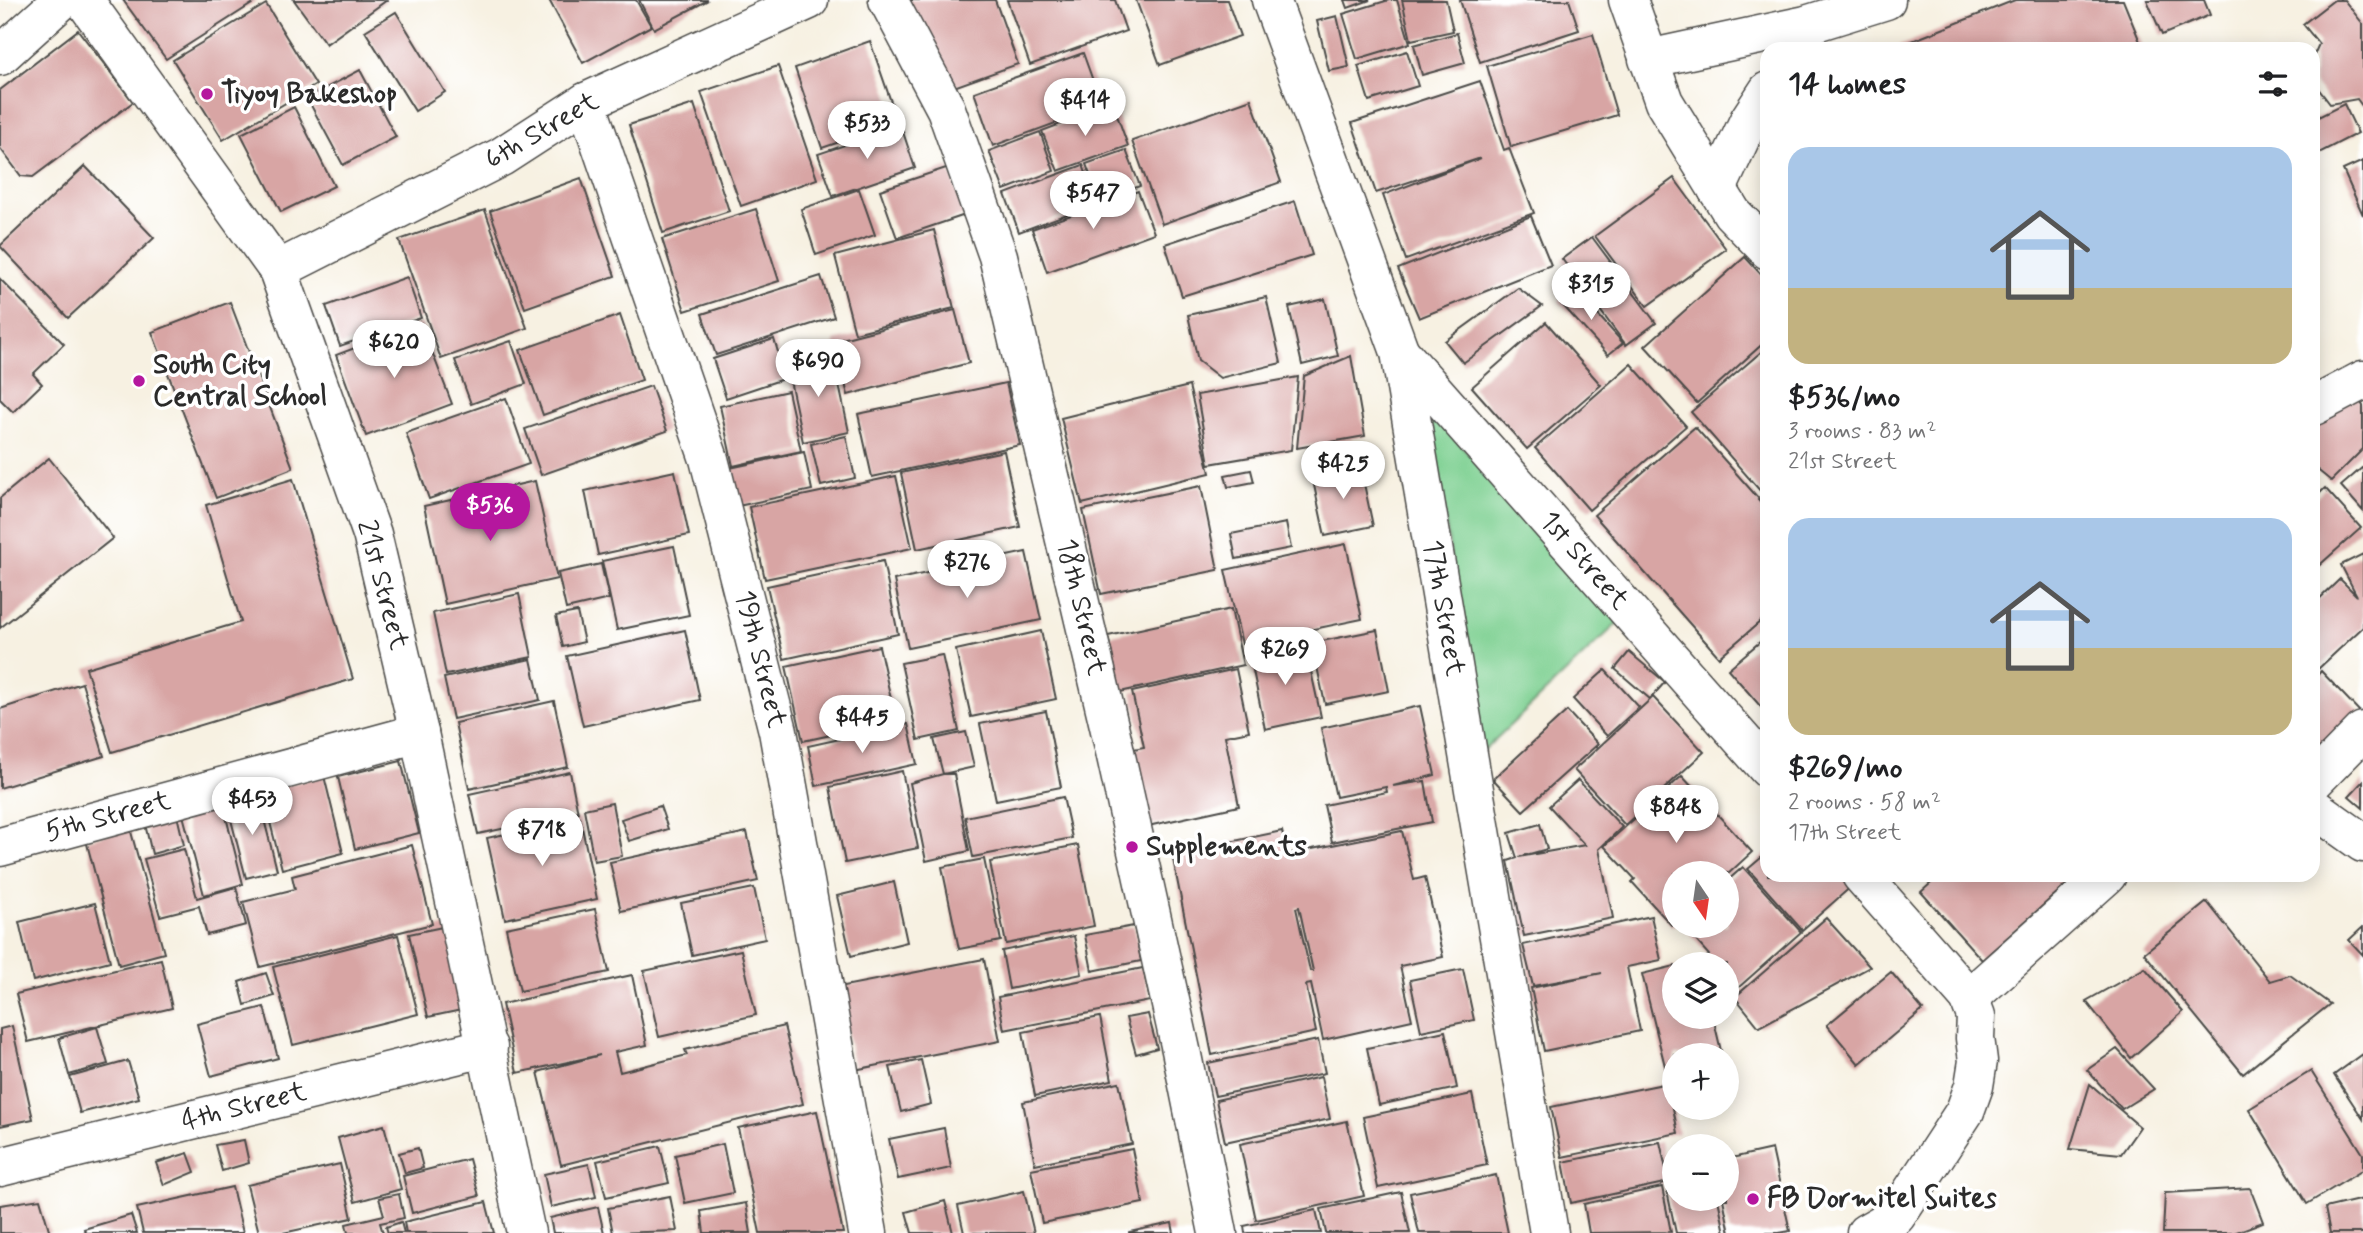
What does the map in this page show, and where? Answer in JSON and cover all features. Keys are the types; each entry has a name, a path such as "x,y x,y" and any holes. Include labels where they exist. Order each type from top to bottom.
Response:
{"street":[{"path":"0,57 62,0"},
{"name":"21st Street","path":"84,0 278,270 372,534 419,733 526,1233"},
{"name":"6th Street","path":"278,270 501,157 586,102 809,0"},
{"name":"18th Street","path":"888,0 946,109 998,256 1117,760 1218,1233"},
{"name":"17th Street","path":"1271,0 1400,352 1549,1233"},
{"path":"1628,0 1664,103 1732,213 1760,242"},
{"path":"1765,42 1799,37 1886,0"},
{"path":"1648,59 1760,43"},
{"name":"19th Street","path":"586,102 709,459 775,718 868,1233"},
{"path":"1717,189 1748,120 1760,103"},
{"name":"1st Street","path":"1400,352 1760,760"},
{"path":"2320,403 2363,380"},
{"path":"2320,775 2363,730"},
{"name":"5th Street","path":"0,847 419,733"},
{"path":"2320,812 2363,843"},
{"path":"1867,882 1969,998 1976,1016 1978,1061 1975,1086 1965,1111 1890,1227"},
{"path":"1969,998 2099,882"},
{"name":"4th Street","path":"0,1167 488,1047"}],"green space":[{"path":"1430,411 1621,620 1479,755"}],"building":[{"path":"123,0 258,0 166,59"},
{"path":"294,0 387,0 326,44"},
{"path":"549,0 636,0 651,26 583,63"},
{"path":"639,0 708,0 654,29"},
{"path":"906,0 995,0 1018,64 940,92"},
{"path":"1007,0 1115,0 1126,31 1030,65"},
{"path":"1136,0 1227,0 1240,36 1160,65"},
{"path":"1345,0 1370,0 1348,8"},
{"path":"1397,0 1410,43 1357,59 1343,14"},
{"path":"1402,0 1446,0 1453,31 1411,40"},
{"path":"1460,0 1569,0 1579,30 1480,62"},
{"path":"2015,0 2123,0 2140,42 1910,42"},
{"path":"2147,0 2204,0 2210,15 2162,35"},
{"path":"2334,0 2344,0 2363,24 2363,107 2357,99 2330,104 2320,91 2320,42 2303,24"},
{"path":"266,4 316,85 223,140 173,60"},
{"path":"396,12 445,92 415,111 365,31"},
{"path":"1337,16 1349,67 1329,71 1317,21"},
{"path":"78,30 133,102 33,177 21,176 0,148 0,90"},
{"path":"1457,33 1465,63 1422,75 1414,45"},
{"path":"1593,34 1617,115 1511,147 1487,66"},
{"path":"870,41 898,122 822,148 795,68"},
{"path":"1407,51 1418,86 1369,101 1358,66"},
{"path":"1083,53 1102,106 993,146 974,92"},
{"path":"778,66 817,179 741,206 701,92"},
{"path":"360,70 396,137 343,165 307,98"},
{"path":"1480,81 1504,150 1509,148 1534,213 1406,260 1383,195 1481,158 1376,193 1352,123"},
{"path":"1251,99 1281,182 1162,224 1132,141"},
{"path":"694,104 729,211 663,233 629,125"},
{"path":"1113,104 1128,146 1058,171 1042,131"},
{"path":"2344,104 2358,133 2320,152 2320,116"},
{"path":"294,107 334,186 281,212 241,134"},
{"path":"901,126 915,168 833,196 818,154"},
{"path":"1040,132 1054,171 1004,190 989,151"},
{"path":"1126,150 1140,186 1100,201 1086,164"},
{"path":"2363,161 2363,215 2343,170"},
{"path":"1083,165 1097,203 1019,232 1005,194"},
{"path":"85,166 154,238 68,318 0,246"},
{"path":"949,167 965,215 897,238 880,190"},
{"path":"581,178 615,276 525,308 490,211"},
{"path":"1674,178 1726,249 1647,306 1595,236"},
{"path":"859,189 875,235 816,255 801,209"},
{"path":"1138,191 1154,233 1047,272 1032,229"},
{"path":"1295,201 1312,255 1182,296 1165,244"},
{"path":"756,209 779,281 685,311 662,239"},
{"path":"485,210 527,328 441,359 399,240"},
{"path":"1531,216 1551,265 1419,318 1398,269"},
{"path":"934,230 954,308 855,333 835,256"},
{"path":"1592,237 1656,323 1626,345 1562,259"},
{"path":"1745,257 1760,273 1760,346 1697,403 1645,346"},
{"path":"821,276 834,317 716,355 702,314"},
{"path":"407,277 421,318 340,346 326,306"},
{"path":"0,279 64,344 33,374 42,384 13,412 0,399"},
{"path":"1518,288 1542,306 1463,363 1445,341"},
{"path":"1574,288 1623,343 1608,355 1559,301"},
{"path":"1266,297 1281,363 1220,378 1198,361 1188,315"},
{"path":"1325,299 1338,356 1302,365 1289,307"},
{"path":"230,302 293,468 216,498 152,332"},
{"path":"955,310 969,363 848,395 834,341"},
{"path":"620,315 642,380 543,415 520,350"},
{"path":"1546,322 1601,385 1527,449 1472,387"},
{"path":"421,323 452,404 366,436 336,355"},
{"path":"774,339 786,378 726,398 713,359"},
{"path":"511,341 526,384 471,404 455,360"},
{"path":"1760,353 1760,491 1691,412"},
{"path":"833,356 849,432 803,442 787,366"},
{"path":"1351,356 1365,436 1297,448 1304,376"},
{"path":"1631,364 1686,426 1589,510 1535,448"},
{"path":"1298,377 1291,450 1209,464 1197,395"},
{"path":"1006,383 1020,445 872,477 858,414"},
{"path":"651,386 667,431 541,475 525,429"},
{"path":"1189,386 1210,473 1082,504 1061,418"},
{"path":"788,391 801,451 733,466 720,406"},
{"path":"2356,395 2363,406 2363,449 2331,481 2320,472 2320,423"},
{"path":"506,398 529,464 429,499 406,433"},
{"path":"1695,427 1759,499 1760,622 1719,657 1594,515"},
{"path":"846,436 855,478 821,486 811,444"},
{"path":"1004,451 1020,527 917,549 901,473"},
{"path":"804,452 812,490 738,506 730,468"},
{"path":"49,458 113,538 0,628 0,498"},
{"path":"1360,465 1373,526 1325,536 1312,476"},
{"path":"2363,467 2363,511 2341,486"},
{"path":"1251,470 1254,482 1228,487 1225,475"},
{"path":"675,471 689,535 598,555 585,491"},
{"path":"896,476 912,548 765,579 749,507"},
{"path":"293,479 353,679 112,752 86,668 241,622 206,505"},
{"path":"535,481 557,579 445,604 424,506"},
{"path":"1201,486 1218,570 1101,594 1083,510"},
{"path":"2325,488 2361,528 2320,565 2320,493"},
{"path":"1286,523 1291,548 1236,559 1231,534"},
{"path":"1346,544 1362,619 1242,644 1225,570"},
{"path":"674,546 689,615 617,630 602,561"},
{"path":"1026,552 1041,620 908,648 894,580"},
{"path":"2363,554 2363,627 2320,667 2320,598 2340,579 2357,596 2341,565"},
{"path":"883,561 898,634 784,659 767,586"},
{"path":"601,564 609,599 566,609 558,573"},
{"path":"519,594 532,657 446,675 433,613"},
{"path":"1231,609 1243,665 1120,692 1108,636"},
{"path":"577,612 584,642 563,647 556,616"},
{"path":"685,630 700,700 583,726 567,656"},
{"path":"1377,630 1389,691 1325,704 1312,643"},
{"path":"1041,631 1056,699 971,717 956,650"},
{"path":"1760,642 1760,706 1728,669"},
{"path":"1305,644 1321,717 1265,729 1250,656"},
{"path":"879,646 896,721 803,741 786,666"},
{"path":"1629,652 1665,682 1650,699 1615,669"},
{"path":"942,655 959,731 918,740 901,663"},
{"path":"531,659 540,700 453,719 444,678"},
{"path":"1236,669 1249,731 1225,736 1239,806 1134,829 1118,752 1144,747 1132,692"},
{"path":"1605,670 1639,707 1607,736 1573,699"},
{"path":"2320,672 2361,713 2320,751"},
{"path":"82,683 104,756 0,788 0,709"},
{"path":"1653,697 1704,752 1625,825 1574,770"},
{"path":"554,701 568,767 469,789 455,723"},
{"path":"1420,706 1435,775 1393,786 1425,781 1432,822 1332,842 1324,805 1387,792 1386,787 1336,797 1321,728"},
{"path":"1046,711 1061,787 996,800 980,724"},
{"path":"1567,711 1598,744 1523,811 1493,779"},
{"path":"908,724 917,764 816,786 808,746"},
{"path":"966,732 974,767 943,774 934,739"},
{"path":"401,761 419,833 355,849 338,777"},
{"path":"902,771 918,848 845,863 830,787"},
{"path":"570,772 578,813 478,834 469,794"},
{"path":"943,774 954,774 969,851 926,861 910,783"},
{"path":"324,776 343,853 282,869 262,791"},
{"path":"1682,776 1752,852 1740,863 1662,861 1662,915 1632,882 1635,879 1604,846"},
{"path":"1578,780 1622,827 1599,849 1613,918 1524,936 1508,861 1517,858 1509,833 1540,824 1547,849 1519,857 1585,845 1549,806"},
{"path":"2363,781 2363,808 2349,796"},
{"path":"258,796 277,870 246,878 227,804"},
{"path":"1063,797 1072,838 973,857 965,817"},
{"path":"612,803 622,856 594,861 584,809"},
{"path":"223,805 243,884 204,895 183,815"},
{"path":"660,806 668,829 629,841 621,819"},
{"path":"176,811 184,845 152,854 144,820"},
{"path":"580,818 597,899 505,919 487,838"},
{"path":"130,828 164,953 119,965 86,840"},
{"path":"1282,831 1287,854 1402,831 1414,880 1425,877 1443,957 1400,966 1412,1020 1323,1040 1311,984 1306,985 1316,1032 1212,1055 1172,854","holes":["1299,907 1313,971 1310,971 1296,908"]},
{"path":"747,832 758,881 621,911 610,862"},
{"path":"412,845 432,924 260,967 243,902 295,889 292,876"},
{"path":"1078,845 1094,926 1006,944 990,862"},
{"path":"184,849 197,898 236,887 246,925 207,935 199,906 160,916 144,859"},
{"path":"984,859 1001,941 959,949 942,867"},
{"path":"1760,859 1760,882 1850,882 1853,885 1802,930 1748,869"},
{"path":"1743,867 1801,932 1739,987 1739,952 1706,952 1694,938 1740,938 1740,870"},
{"path":"894,882 907,942 851,956 837,896"},
{"path":"1932,882 2068,883 1982,960 1921,892"},
{"path":"754,888 765,939 692,955 681,903"},
{"path":"2207,902 2270,981 2290,975 2330,1004 2243,1074 2144,953"},
{"path":"95,903 110,961 33,981 19,922"},
{"path":"595,909 609,972 520,991 506,928"},
{"path":"1651,916 1661,960 1627,967 1640,1031 1544,1051 1531,988 1602,973 1533,986 1523,945"},
{"path":"1826,918 1870,967 1759,1027 1739,1002 1739,994"},
{"path":"452,925 471,1008 428,1017 409,934"},
{"path":"1134,926 1141,961 1092,971 1085,935"},
{"path":"2363,927 2363,955 2349,940"},
{"path":"398,935 418,1014 293,1045 273,967"},
{"path":"1074,936 1082,974 1009,989 1002,951"},
{"path":"741,950 756,1015 659,1037 644,971"},
{"path":"161,959 172,1008 28,1042 16,994"},
{"path":"984,959 1000,1041 854,1070 839,987"},
{"path":"1143,968 1150,1001 1004,1030 998,997"},
{"path":"2145,968 2183,1012 2131,1058 2086,1001"},
{"path":"1463,969 1474,1020 1421,1031 1410,980"},
{"path":"1662,969 1662,1029 1716,1029 1719,1043 1662,1043 1662,1054 1642,974"},
{"path":"1891,972 1923,1010 1859,1064 1827,1025"},
{"path":"266,973 274,996 245,1005 239,982"},
{"path":"632,975 647,1045 615,1052 620,1072 687,1055 685,1050 784,1026 803,1104 561,1165 538,1072 600,1055 517,1073 502,1004"},
{"path":"264,1007 278,1058 211,1076 197,1024"},
{"path":"1148,1014 1157,1048 1136,1054 1126,1018"},
{"path":"1100,1017 1112,1080 1035,1096 1023,1032"},
{"path":"12,1026 33,1119 0,1126 0,1029"},
{"path":"97,1027 108,1064 69,1075 59,1038"},
{"path":"1445,1031 1457,1088 1379,1105 1367,1048"},
{"path":"1318,1040 1325,1073 1215,1096 1208,1063"},
{"path":"2117,1049 2154,1089 2122,1109 2087,1070"},
{"path":"2363,1054 2363,1119 2334,1075"},
{"path":"921,1060 931,1104 901,1112 890,1067"},
{"path":"128,1061 139,1098 80,1113 70,1077"},
{"path":"2311,1071 2363,1154 2363,1170 2307,1204 2249,1109"},
{"path":"1321,1077 1330,1119 1225,1142 1216,1100"},
{"path":"1119,1082 1132,1144 1035,1164 1023,1102"},
{"path":"1662,1084 1662,1120 1675,1120 1678,1133 1662,1134 1662,1136 1562,1157 1551,1107"},
{"path":"2090,1084 2140,1127 2121,1154 2070,1149"},
{"path":"1472,1094 1487,1165 1378,1188 1363,1117"},
{"path":"817,1111 843,1233 760,1233 738,1128"},
{"path":"1347,1121 1364,1196 1256,1220 1240,1144"},
{"path":"384,1125 401,1189 355,1202 338,1138"},
{"path":"944,1128 951,1168 898,1179 889,1139"},
{"path":"244,1140 249,1163 222,1171 215,1145"},
{"path":"1660,1142 1662,1184 1571,1203 1563,1162"},
{"path":"723,1144 733,1193 685,1203 675,1155"},
{"path":"660,1146 669,1183 606,1197 597,1161"},
{"path":"418,1148 423,1168 405,1173 399,1153"},
{"path":"1132,1149 1143,1203 1042,1223 1031,1169"},
{"path":"1772,1149 1790,1231 1730,1233 1725,1211 1739,1211 1739,1156"},
{"path":"188,1153 195,1172 164,1185 156,1163"},
{"path":"469,1159 479,1196 412,1213 403,1176"},
{"path":"340,1164 352,1218 283,1233 259,1233 247,1185"},
{"path":"589,1164 596,1197 551,1207 544,1174"},
{"path":"1496,1175 1508,1233 1419,1233 1410,1193"},
{"path":"232,1187 243,1233 143,1233 137,1208"},
{"path":"1662,1187 1662,1211 1667,1211 1671,1232 1589,1233 1584,1204"},
{"path":"2250,1188 2263,1222 2234,1233 2163,1233 2165,1193"},
{"path":"1024,1191 1034,1233 964,1233 958,1206"},
{"path":"1401,1192 1410,1233 1326,1233 1321,1209"},
{"path":"399,1194 404,1218 380,1223 383,1233 348,1233 346,1224 384,1215 379,1198"},
{"path":"670,1196 677,1231 613,1233 608,1208"},
{"path":"40,1199 50,1233 0,1233 0,1205"},
{"path":"2363,1199 2363,1233 2330,1233 2325,1208"},
{"path":"945,1201 953,1233 912,1233 906,1212"},
{"path":"486,1202 494,1233 406,1233 404,1222"},
{"path":"746,1203 751,1233 704,1233 701,1211"},
{"path":"598,1207 604,1233 553,1233 550,1218"},
{"path":"1316,1210 1321,1233 1245,1233 1244,1226"},
{"path":"1671,1211 1720,1211 1725,1233 1676,1233"},
{"path":"131,1215 137,1233 85,1233 84,1229"},
{"path":"401,1222 404,1233 388,1233 386,1227"},
{"path":"1172,1223 1174,1233 1129,1233 1129,1232"}],"place":[{"name":"Tiyoy Bakeshop","path":"207,94"},
{"name":"South City Central School","path":"139,381"},
{"name":"Supplements","path":"1132,847"},
{"name":"FB Dormitel Suites","path":"1753,1199"}]}
